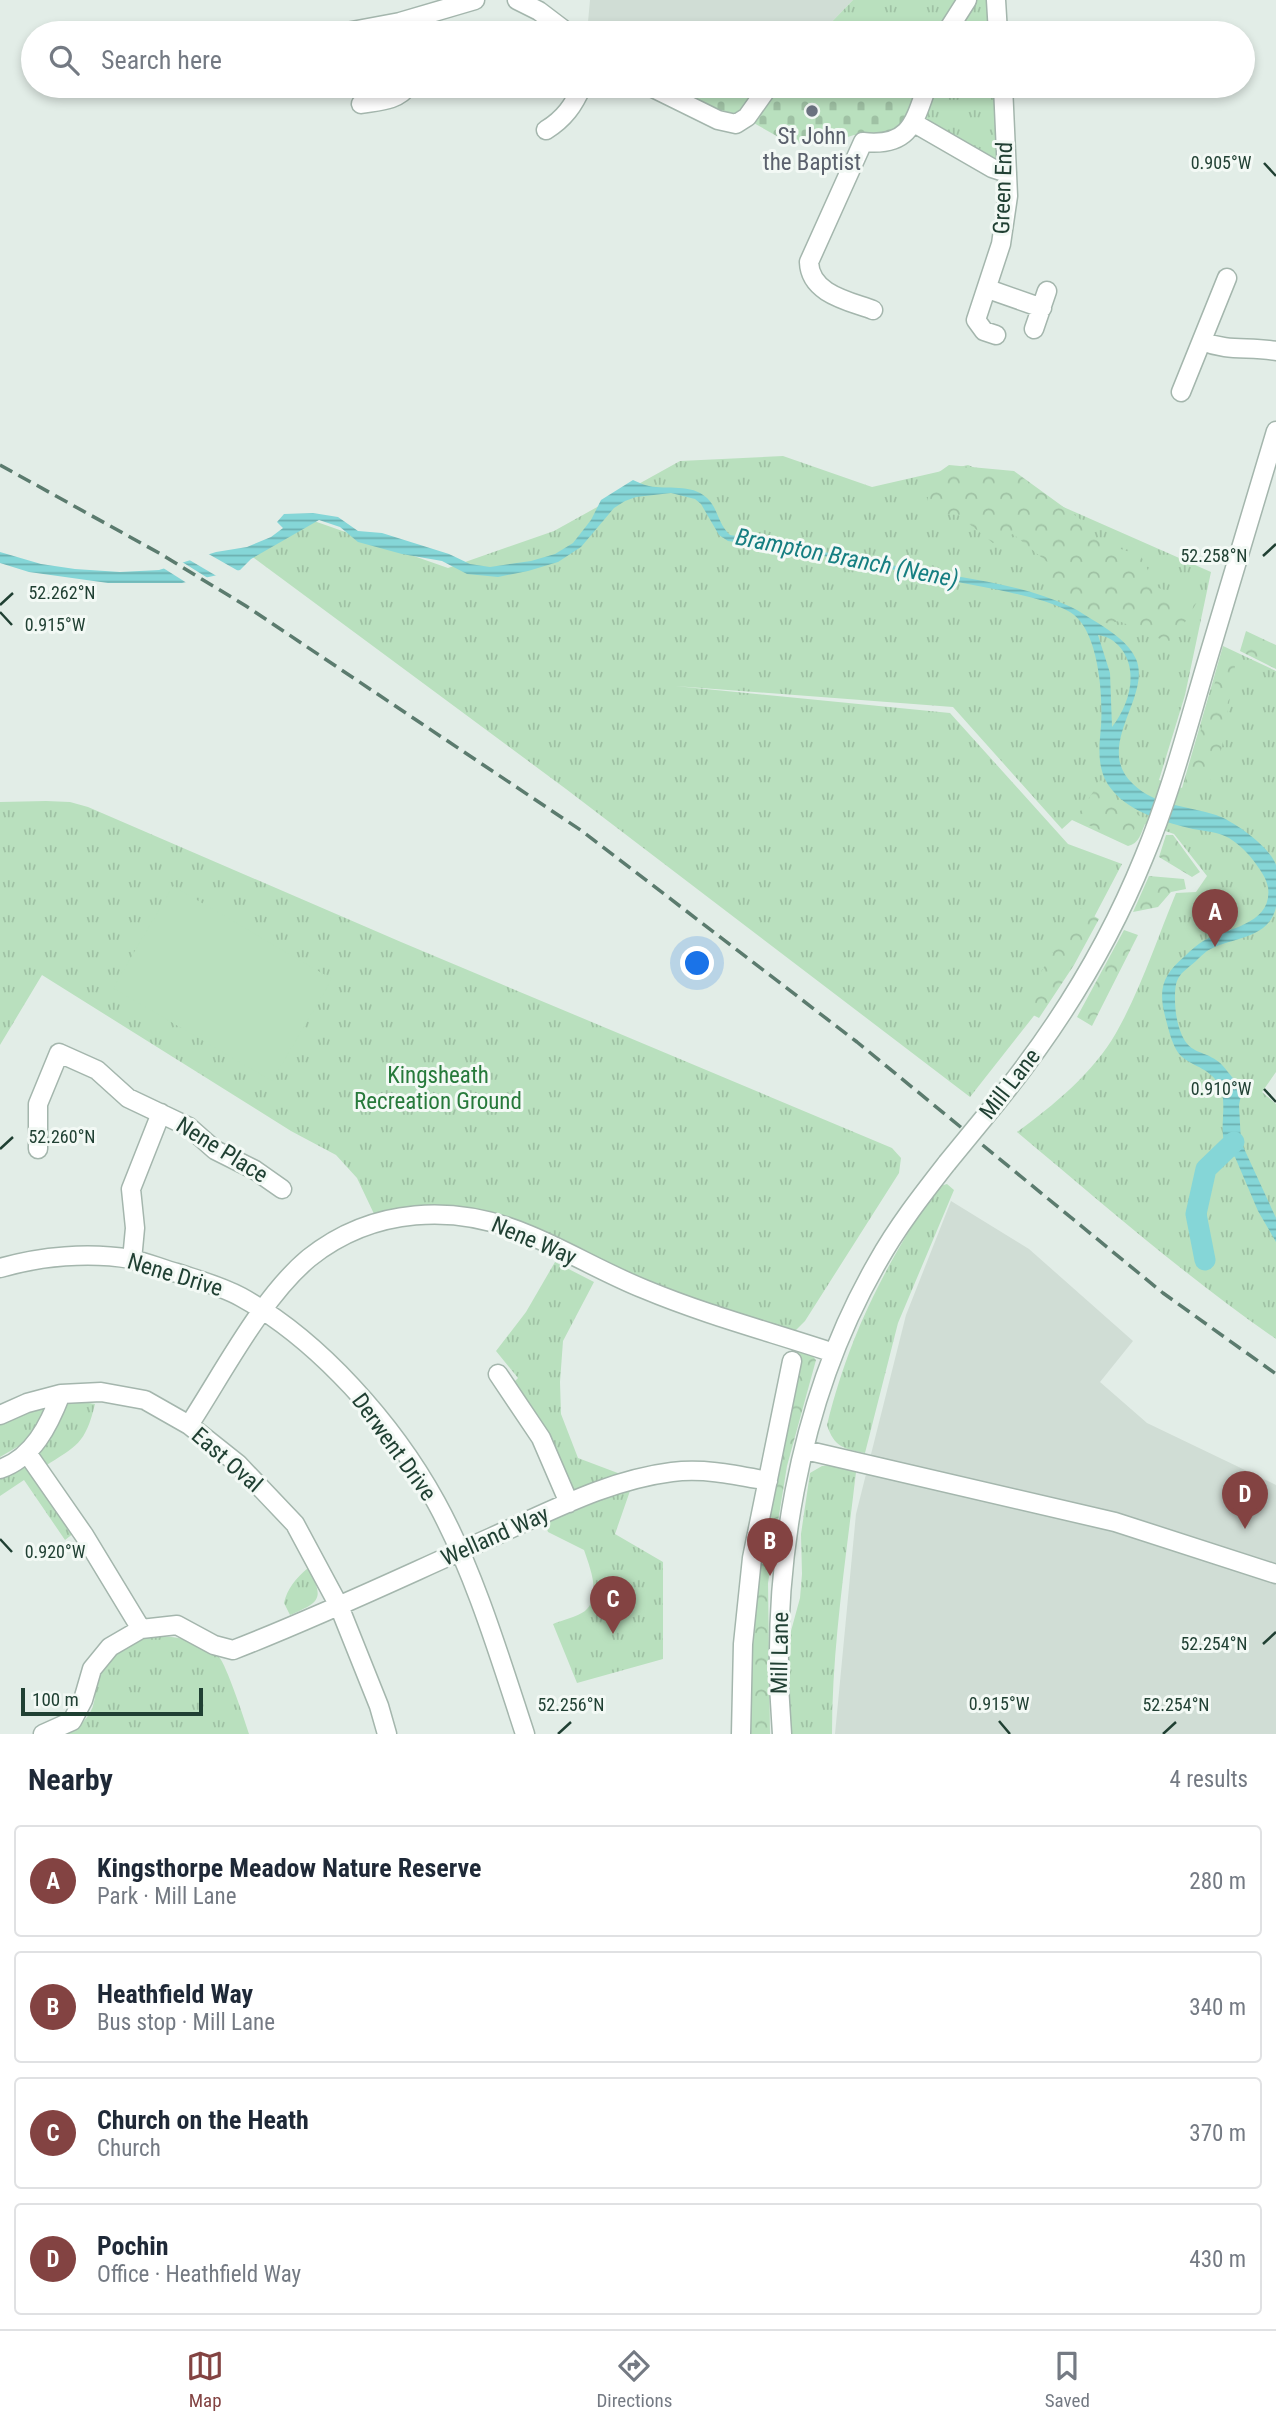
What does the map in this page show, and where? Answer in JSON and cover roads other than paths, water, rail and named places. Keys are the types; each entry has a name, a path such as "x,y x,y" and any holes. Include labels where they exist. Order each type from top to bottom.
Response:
{"street":[{"path":"420,21 475,0"},
{"path":"517,0 552,21"},
{"path":"954,21 967,0"},
{"path":"996,0 997,21"},
{"path":"361,104 395,98"},
{"path":"546,130 560,110 577,98"},
{"path":"673,98 718,120 736,124 747,117 760,98"},
{"path":"873,310 830,294 814,280 809,262 863,142 892,141 905,133 914,123 923,98"},
{"name":"Green End","path":"996,335 984,331 976,320 1001,244 1008,196 1004,98"},
{"path":"914,123 992,168 1007,173"},
{"path":"1181,392 1227,278"},
{"path":"988,289 1044,300 1034,329"},
{"path":"1202,341 1218,348 1276,351"},
{"name":"Mill Lane","path":"782,1734 778,1652 781,1589 788,1536 805,1450 834,1353 876,1264 907,1216 1050,1032 1090,968 1122,907 1152,836 1175,768 1275,436"},
{"name":"Nene Place","path":"38,1149 38,1104 60,1053 97,1070 128,1098 189,1127 215,1150 255,1170 282,1189"},
{"name":"Nene Place","path":"132,1259 135,1228 131,1189 162,1113"},
{"name":"Nene Way","path":"190,1426 278,1289 309,1259 330,1242 362,1227 410,1215 469,1216 495,1222 528,1234 604,1272 670,1299 834,1353"},
{"name":"Nene Drive","path":"0,1268 63,1257 132,1259 220,1287 263,1311"},
{"name":"Derwent Drive","path":"263,1311 292,1331 318,1355 379,1418 408,1457 436,1503 459,1552 496,1645 525,1734"},
{"path":"741,1734 743,1644 752,1558 792,1361"},
{"path":"498,1374 541,1438 569,1503"},
{"name":"East Oval","path":"0,1415 27,1403 61,1394 101,1392 145,1401 190,1426 238,1464 295,1524 339,1606 379,1706 387,1734"},
{"path":"0,1469 27,1452 49,1425 61,1394"},
{"path":"805,1450 1115,1522 1276,1574"},
{"path":"27,1452 84,1535 141,1629 110,1647 92,1669 83,1700 72,1721 43,1734"},
{"name":"Welland Way","path":"141,1629 177,1625 214,1645 233,1650 622,1482 675,1472 715,1471 768,1481"}],"water":[{"name":"Brampton Branch (Nene)","path":"633,480 649,486 694,490 711,502 730,535 985,581 1029,592 1074,609 1125,643 1136,659 1139,674 1137,689 1121,738 1119,754 1122,769 1133,784 1151,797 1216,815 1232,823 1267,850 1276,865 1276,907 1272,918 1257,932 1204,953 1179,978 1175,1000 1177,1021 1185,1041 1192,1048 1219,1062 1243,1085 1239,1105 1241,1142 1276,1218 1276,1242 1258,1211 1235,1157 1224,1142 1223,1101 1218,1083 1177,1051 1162,997 1167,976 1192,949 1205,940 1257,917 1268,899 1268,887 1250,857 1229,838 1150,816 1129,805 1113,791 1101,768 1101,698 1097,664 1087,633 1080,621 1070,612 1045,602 999,590 797,551 728,541 719,535 701,504 695,499 671,493 625,501 614,508 581,547 558,562 498,577 467,574 442,561 358,542 340,527 319,520 251,559 240,570 182,583 108,583 29,572 0,563 0,552 41,564 75,569 120,572 159,570 216,552 247,547 271,537 283,528 277,522 284,514 313,513 338,517 358,531 382,533 449,554 470,564 490,567 531,561 555,554 573,543 591,520 601,500","holes":["1098,635 1109,638 1118,645 1125,654 1131,675 1124,708 1112,727 1110,673"]}],"waterway":[{"path":"1205,1260 1196,1214 1206,1169 1234,1142"}],"railway":[{"path":"0,465 159,553 246,606 582,831 857,1042 1163,1293 1276,1374"}],"place":[{"name":"St John the Baptist","path":"812,111"},
{"name":"Kingsthorpe Meadow Nature Reserve","path":"1215,947"},
{"name":"Pochin","path":"1245,1529"},
{"name":"Heathfield Way","path":"770,1576"},
{"name":"Church on the Heath","path":"613,1634"}],"park label":[{"name":"Kingsheath Recreation Ground","path":"438,1088"}]}
